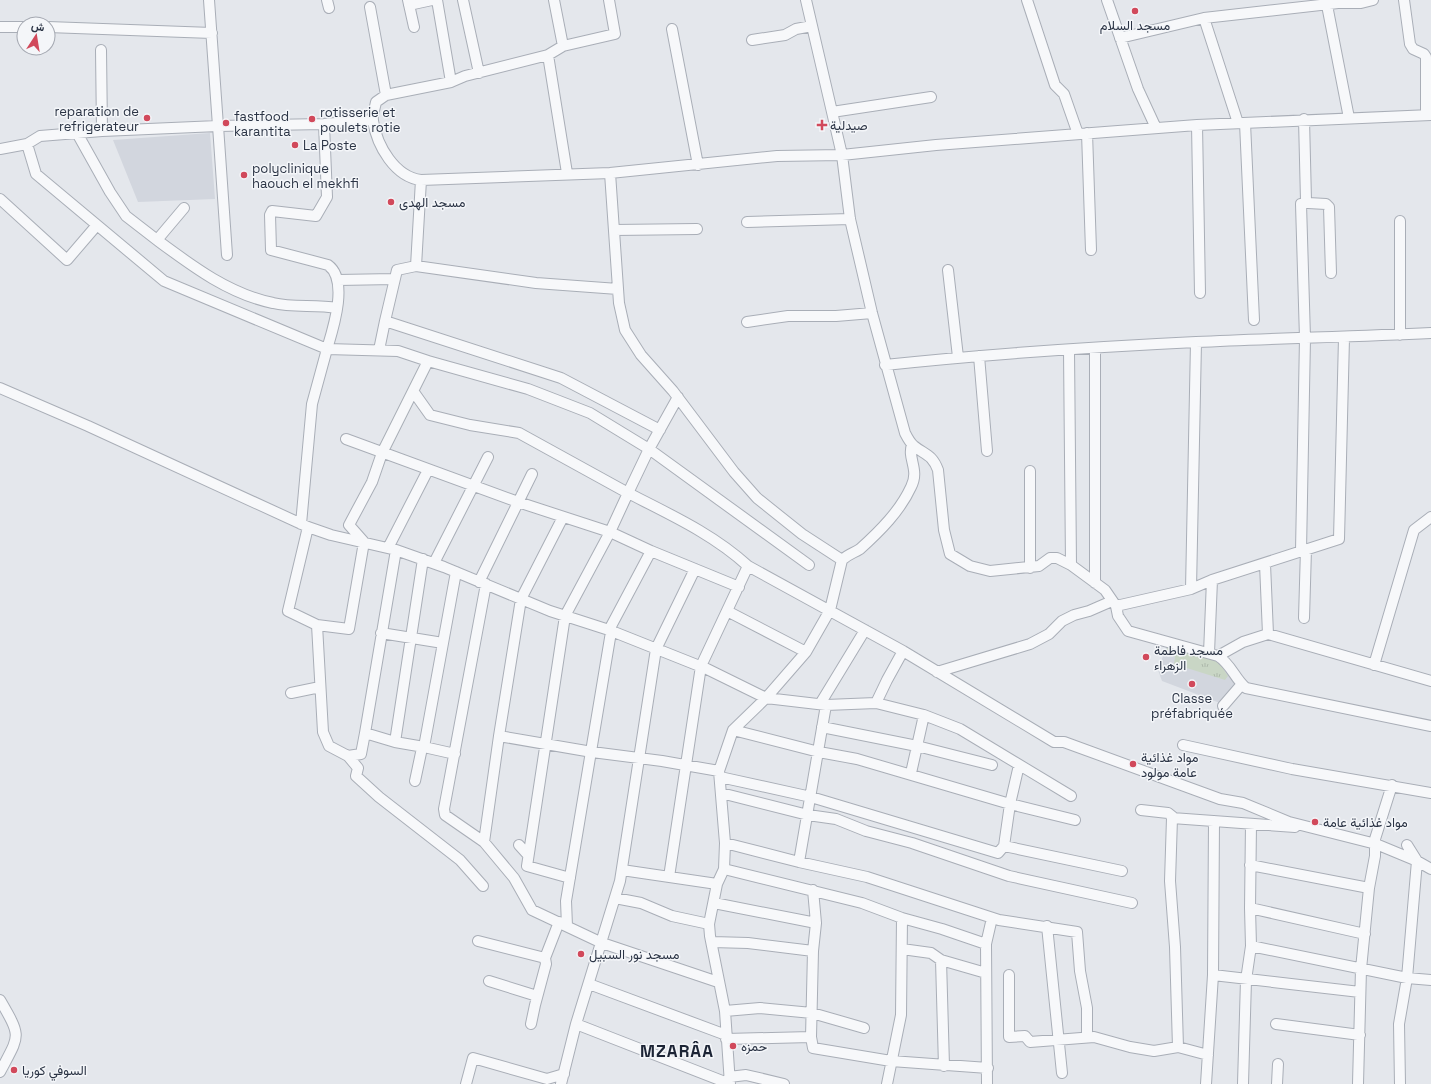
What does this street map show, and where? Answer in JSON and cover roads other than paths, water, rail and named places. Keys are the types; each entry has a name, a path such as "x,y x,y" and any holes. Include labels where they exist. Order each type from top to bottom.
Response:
{"street":[{"path":"209,0 227,255"},
{"path":"414,28 409,3 432,0"},
{"path":"437,0 451,82"},
{"path":"463,0 479,73"},
{"path":"554,0 563,46"},
{"path":"609,0 615,34 563,46 548,54 465,76 451,82 386,95 376,102 373,120 383,149 397,170 410,179 421,180 567,173 610,173 777,156 842,155 936,145 1197,125 1304,119 1428,115 1426,57 1424,54 1413,49 1410,44 1404,0"},
{"path":"806,0 842,155 850,219 872,313 905,433 912,445 928,454 935,462 938,470 944,530 950,554 970,566 990,571 1030,568 1039,566 1050,558 1057,558 1105,590 1114,604 1118,616 1128,631 1213,654 1225,660 1246,688 1431,726"},
{"path":"1027,0 1055,85 1064,94 1082,134 1091,250"},
{"path":"1107,0 1138,89 1156,128"},
{"path":"1120,38 1204,18 1326,2 1361,3 1373,0"},
{"path":"1326,2 1349,118"},
{"path":"370,7 386,95"},
{"path":"1204,18 1242,123 1254,320"},
{"path":"752,40 785,35 796,29 812,26"},
{"path":"0,27 16,27"},
{"path":"56,27 212,33"},
{"path":"672,29 698,165"},
{"path":"101,50 102,131"},
{"path":"548,54 567,173"},
{"path":"832,112 931,97"},
{"path":"1304,119 1306,203"},
{"path":"0,149 27,144 40,136 102,131 218,126 324,124 373,120"},
{"path":"324,124 326,200 316,216 271,213 272,250 328,265 338,280 338,314 312,404 305,525 288,611 317,625 349,629 364,542"},
{"path":"1197,125 1200,293"},
{"path":"77,133 110,192 126,216 214,280 242,293 273,304 337,308"},
{"path":"27,144 36,174 164,281 327,349 398,351 528,389 590,413 648,449 809,565"},
{"path":"610,173 618,289 625,330 641,355 678,397 734,472 757,498 802,534 842,560"},
{"path":"416,266 421,180"},
{"path":"0,199 67,260 97,225"},
{"path":"1304,618 1303,550 1305,338 1301,204 1326,204 1329,207 1332,273"},
{"path":"157,240 184,208"},
{"path":"747,222 850,219"},
{"path":"1400,221 1400,335"},
{"path":"614,230 697,229"},
{"path":"379,350 397,270 416,266 536,283 618,289"},
{"path":"948,270 958,357"},
{"path":"338,280 394,280"},
{"path":"747,322 788,316 836,316 872,313"},
{"path":"385,321 561,378 613,403 660,430"},
{"path":"886,365 958,357 1196,342 1344,338 1431,333"},
{"path":"937,672 1030,644 1049,634 1062,621 1074,615 1114,604 1191,589 1212,580 1265,564 1340,538 1344,338"},
{"path":"1191,589 1196,342"},
{"path":"1094,348 1095,584"},
{"path":"1069,350 1071,566"},
{"path":"979,356 987,451"},
{"path":"364,542 349,525 372,482 382,454 428,361"},
{"path":"0,388 88,426 305,525 332,535 392,549 434,563 564,616 610,631 701,666 766,698 823,704 876,703 924,716 960,729 1071,796"},
{"path":"413,392 430,415 470,425 519,433 628,493 693,526 733,552 748,566 903,651 1054,742 1064,742 1220,799 1243,803 1290,822 1376,844 1417,861 1431,869"},
{"path":"570,878 527,866 564,616 610,532 648,449 678,397"},
{"path":"346,439 382,454 518,502 610,532 651,551 739,587"},
{"path":"729,1082 725,1011 718,982 709,924 717,884 724,869 725,842 719,774 733,730 766,698 806,652 830,610 842,560 857,551 879,533 908,493 916,474 910,450 912,445"},
{"path":"434,563 488,457"},
{"path":"348,756 361,754 381,633 392,549 428,470"},
{"path":"1030,471 1030,568"},
{"path":"532,474 482,583 455,754 444,809 445,815 484,842 514,878 532,910 602,943 718,982"},
{"path":"484,842 498,736 521,599 564,517"},
{"path":"1374,665 1414,530 1431,517"},
{"path":"531,1024 546,964 545,958 563,924 592,752 610,631 651,551"},
{"path":"395,742 423,559"},
{"path":"1265,564 1268,634"},
{"path":"669,877 701,666 748,566"},
{"path":"561,1084 576,1024 602,943 622,870 656,649 695,569"},
{"path":"415,781 423,747 456,572"},
{"path":"1212,580 1213,654"},
{"path":"727,611 806,652"},
{"path":"317,625 323,732 329,746 348,756 358,768 356,776 379,797 455,856 483,886"},
{"path":"799,862 819,752 823,704 865,630"},
{"path":"381,633 443,643"},
{"path":"1213,654 1268,634 1431,681"},
{"path":"876,703 903,651"},
{"path":"1223,706 1242,684"},
{"path":"291,692 320,688"},
{"path":"911,773 924,716"},
{"path":"822,727 917,746 992,765"},
{"path":"733,730 911,773 1010,804 1075,820"},
{"path":"365,732 395,742 455,754"},
{"path":"498,736 639,759 687,764 719,774 811,797 998,853 1004,846 1010,804 1019,765"},
{"path":"1183,745 1292,770 1392,785 1431,793"},
{"path":"1358,1084 1361,969 1369,888 1376,844 1375,839 1392,785"},
{"path":"721,793 808,815 836,819 866,831 912,843 1010,876 1132,902"},
{"path":"1141,810 1168,813 1173,817 1310,828"},
{"path":"1173,817 1171,819 1170,881 1175,947 1178,1047"},
{"path":"1206,1084 1214,975 1214,821"},
{"path":"1243,1084 1246,980 1251,946 1251,824"},
{"path":"725,842 799,862 867,877 992,918 1077,932 1080,971 1087,1008 1087,1037"},
{"path":"519,845 528,855"},
{"path":"1400,1084 1399,1024 1407,978 1417,861 1407,845"},
{"path":"1004,846 1122,872"},
{"path":"1250,865 1369,888"},
{"path":"724,869 862,903 902,918 942,929 986,944"},
{"path":"622,870 717,884"},
{"path":"813,890 816,923 813,951 812,1013 807,1037 813,1048 891,1061 988,1068"},
{"path":"615,898 641,903 672,916 709,924"},
{"path":"714,903 816,923"},
{"path":"1250,908 1365,934"},
{"path":"887,1084 901,1015 902,918"},
{"path":"987,1084 986,944 992,918"},
{"path":"1047,926 1062,1073"},
{"path":"478,941 545,958"},
{"path":"712,942 748,943 813,951"},
{"path":"1251,946 1407,978 1431,980"},
{"path":"902,949 931,953 940,960 986,973"},
{"path":"940,960 944,1066"},
{"path":"1009,975 1009,1037 1025,1036 1030,1042 1087,1037 1154,1051 1178,1047 1208,1055"},
{"path":"1214,975 1246,980 1360,992"},
{"path":"488,981 537,996"},
{"path":"588,984 726,1037 807,1037"},
{"path":"0,1000 16,1027 17,1040 0,1072"},
{"path":"725,1011 760,1008 812,1013 864,1028"},
{"path":"576,1024 729,1082 746,1075 784,1084"},
{"path":"1276,1024 1360,1035"},
{"path":"466,1084 473,1058 547,1078 564,1074"},
{"path":"1277,1084 1278,1064"}],"place":[{"name":"مسجد السلام","path":"1135,11"},
{"name":"reparation de refrigerateur","path":"147,118"},
{"name":"rotisserie et poulets rotie","path":"312,119"},
{"name":"fastfood karantita","path":"226,123"},
{"name":"صيدلية","path":"822,125"},
{"name":"La Poste","path":"295,145"},
{"name":"polyclinique haouch el mekhfi","path":"244,175"},
{"name":"مسجد الهدى","path":"391,202"},
{"name":"مسجد فاطمة الزهراء","path":"1146,657"},
{"name":"Classe préfabriquée","path":"1192,684"},
{"name":"مواد غذائية عامة مولود","path":"1133,764"},
{"name":"مواد غذائية عامة","path":"1315,822"},
{"name":"مسجد نور السبيل","path":"581,954"},
{"name":"حمزه","path":"733,1046"},
{"name":"السوفي كوريا","path":"14,1070"}],"district":[{"name":"MZARÂA","path":"677,1051"}]}
